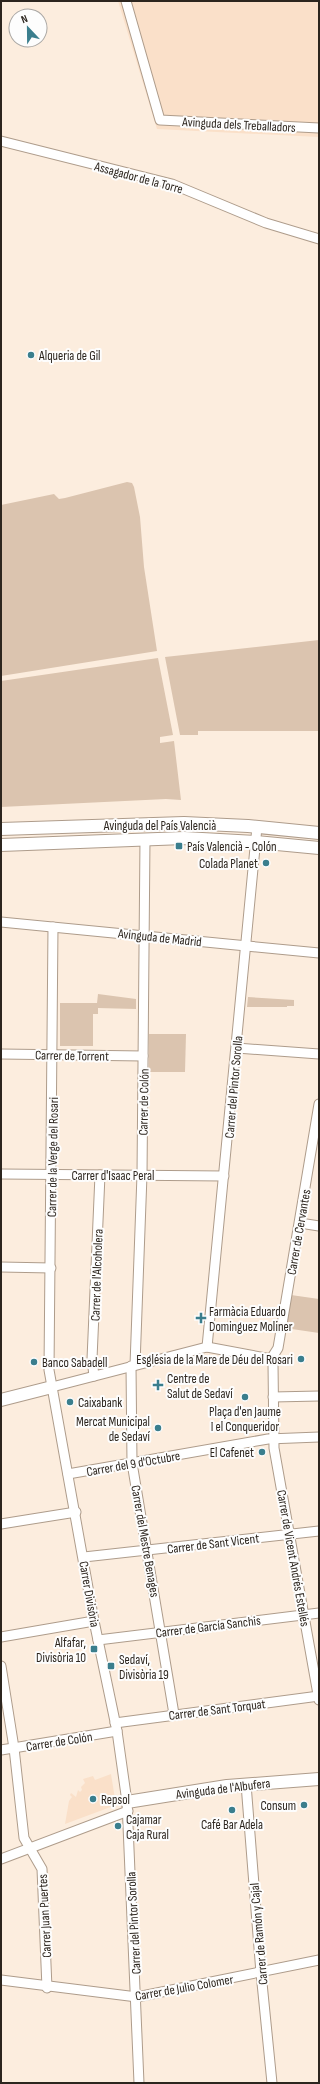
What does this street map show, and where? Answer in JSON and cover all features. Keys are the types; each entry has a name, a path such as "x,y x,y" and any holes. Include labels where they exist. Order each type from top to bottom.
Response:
{"street":[{"name":"Avinguda dels Treballadors","path":"126,1 160,120 319,128"},
{"name":"Assagador de la Torre","path":"1,141 172,184 266,223 319,239"},
{"name":"Avinguda del País Valencià","path":"1,829 184,823 257,827 319,833"},
{"path":"145,838 148,830 157,824"},
{"name":"Carrer del Pintor Sorolla","path":"207,1346 237,1048 245,946 257,827"},
{"name":"Avinguda del País Valencià","path":"1,845 145,838 184,838 256,842 319,848"},
{"name":"Carrer de Colón","path":"133,1365 142,1175 145,838"},
{"name":"Avinguda de Madrid","path":"1,922 319,953"},
{"name":"Carrer de la Verge del Rosari","path":"52,1387 49,1370 54,1055 53,927"},
{"path":"237,1048 319,1054"},
{"name":"Carrer de Torrent","path":"1,1054 143,1056"},
{"name":"Carrer de Cervantes","path":"271,1359 278,1348 319,1104"},
{"name":"Carrer d'Isaac Peral","path":"1,1174 224,1176"},
{"name":"Carrer de l'Alcoholera","path":"94,1376 92,1359 100,1175"},
{"path":"300,1223 319,1226"},
{"path":"1,1267 50,1268"},
{"path":"1,1400 207,1346 271,1359 273,1362 273,1439 319,1437"},
{"name":"Carrer del Mestre Benages","path":"133,1365 132,1463 148,1550 174,1714"},
{"name":"Carrer Divisòria","path":"52,1387 76,1512 94,1621 116,1727 128,1806"},
{"path":"273,1397 319,1396"},
{"name":"Carrer del 9 d'Octubre","path":"68,1474 273,1439"},
{"name":"Carrer de Vicent Andrés Estellés","path":"273,1439 319,1697"},
{"path":"1,1524 76,1512"},
{"name":"Carrer de Sant Vicent","path":"84,1558 319,1531"},
{"name":"Carrer de García Sanchis","path":"98,1640 319,1613"},
{"path":"1,1637 94,1621"},
{"name":"Carrer Juan Puertes","path":"1,1666 14,1748 24,1838 42,1869 47,1988"},
{"name":"Carrer de Sant Torquat","path":"116,1727 174,1714 319,1697"},
{"name":"Carrer de Colón","path":"1,1750 116,1727"},
{"name":"Avinguda de l'Albufera","path":"1,1859 128,1806 246,1784 319,1779"},
{"name":"Carrer de Ramón y Cajal","path":"246,1784 261,1973 272,2083"},
{"name":"Carrer del Pintor Sorolla","path":"128,1806 137,1998 139,2083"},
{"name":"Carrer de Julio Colomer","path":"1,1980 47,1988 137,1998 319,1960"}],"shaded area":[{"path":"118,1 319,1 319,137 157,129"},
{"path":"127,482 132,483 134,487 140,517 144,567 157,651 1,676 1,505 54,494 59,499 65,498"},
{"path":"319,640 319,731 198,731 198,735 180,735 165,657"},
{"path":"158,658 173,735 160,737 160,743 174,741 181,800 166,799 1,807 1,681"},
{"path":"98,994 136,999 136,1009 98,1008 98,1014 93,1014 93,1046 60,1046 60,1003 97,1003"},
{"path":"248,997 294,1000 294,1006 247,1007"},
{"path":"149,1034 186,1034 185,1072 149,1072"},
{"path":"291,1295 319,1299 319,1333 285,1328"},
{"name":"Repsol","path":"111,1774 116,1805 65,1824 69,1801 72,1797 70,1795 71,1793 76,1797 78,1790 80,1792 82,1790 81,1787 85,1783 83,1779 93,1776 95,1780"}],"place":[{"name":"Alqueria de Gil","path":"31,355"},
{"name":"País Valencià - Colón","path":"179,846"},
{"name":"Colada Planet","path":"266,863"},
{"name":"Farmàcia Eduardo Dominguez Moliner","path":"201,1318"},
{"name":"Església de la Mare de Déu del Rosari","path":"301,1359"},
{"name":"Banco Sabadell","path":"34,1362"},
{"name":"Centre de Salut de Sedaví","path":"158,1385"},
{"name":"Plaça d'en Jaume I el Conqueridor","path":"245,1397"},
{"name":"Caixabank","path":"70,1402"},
{"name":"Mercat Municipal de Sedaví","path":"158,1428"},
{"name":"El Cafenet","path":"262,1452"},
{"name":"Alfafar, Divisòria 10","path":"94,1649"},
{"name":"Sedaví, Divisòria 19","path":"111,1666"},
{"name":"Repsol","path":"93,1799"},
{"name":"Consum","path":"304,1805"},
{"name":"Café Bar Adela","path":"232,1810"},
{"name":"Cajamar Caja Rural","path":"118,1826"}]}
